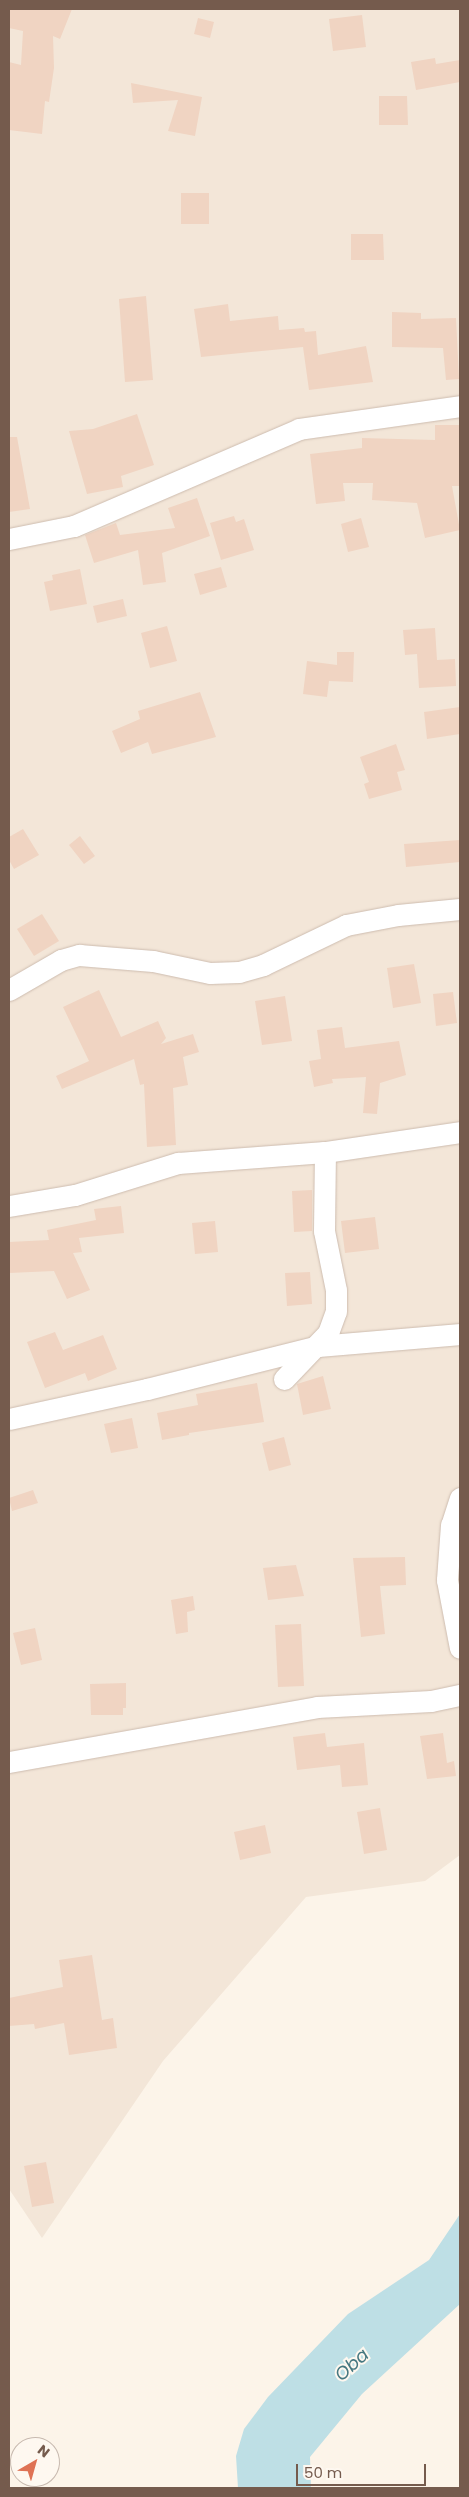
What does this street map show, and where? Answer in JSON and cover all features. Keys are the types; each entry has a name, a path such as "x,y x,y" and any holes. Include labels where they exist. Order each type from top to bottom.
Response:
{"street":[{"path":"9,539 74,526 298,429 460,406"},
{"path":"9,990 61,960 80,956 153,961 210,973 239,972 263,965 346,925 398,915 460,908"},
{"path":"9,1206 75,1196 178,1163 325,1152 460,1132"},
{"path":"284,1379 318,1346 328,1333 336,1311 336,1290 324,1231 325,1152"},
{"path":"9,1419 147,1389 318,1346 460,1334"},
{"path":"460,1498 451,1525 447,1580 460,1648"},
{"path":"9,1762 317,1707 431,1701 460,1695"}],"shaded area":[{"path":"9,9 460,9 460,1855 425,1881 306,1897 163,2061 42,2238 9,2189"}],"water":[{"name":"Oba","path":"460,2214 460,2304 362,2394 310,2457 311,2488 238,2488 236,2456 244,2429 268,2397 348,2314 429,2260"}],"building":[{"path":"9,9 72,9 60,39 53,36 54,68 49,102 45,101 42,134 9,130 9,62 21,65 23,31 9,28"},
{"path":"362,15 366,47 333,51 329,19"},
{"path":"198,18 214,22 210,38 194,34"},
{"path":"435,58 436,64 460,60 460,82 416,90 411,62"},
{"path":"131,83 202,97 195,136 168,131 178,100 133,103"},
{"path":"379,96 407,96 408,125 379,125"},
{"path":"181,193 209,193 209,224 181,224"},
{"path":"351,234 383,234 384,260 351,260"},
{"path":"146,296 153,380 125,382 119,299"},
{"path":"228,304 230,321 278,316 279,330 304,328 305,332 316,331 318,355 366,346 373,382 309,390 303,347 201,357 194,309"},
{"path":"392,312 421,313 421,319 456,318 459,379 446,380 443,348 392,347"},
{"path":"137,414 154,465 121,476 123,487 87,494 69,431 93,429"},
{"path":"435,425 460,425 460,486 452,486 460,530 425,538 417,503 372,500 373,483 343,483 345,501 316,504 310,454 362,448 362,438 435,440"},
{"path":"9,437 17,437 30,509 9,512"},
{"path":"197,498 210,536 162,553 166,582 143,585 138,550 94,563 85,535 116,523 120,535 175,528 168,508"},
{"path":"234,516 236,522 244,519 254,550 221,560 210,523"},
{"path":"361,518 369,547 348,552 341,524"},
{"path":"221,567 227,587 200,595 194,574"},
{"path":"80,569 87,604 50,611 44,582 53,580 52,575"},
{"path":"123,599 127,616 97,623 93,606"},
{"path":"167,626 177,661 150,668 141,633"},
{"path":"435,628 437,660 455,659 456,686 419,688 417,654 405,655 403,630"},
{"path":"337,652 354,652 353,682 329,681 327,697 303,694 307,661 337,665"},
{"path":"200,692 216,737 152,754 148,742 121,753 112,731 140,719 138,711"},
{"path":"460,707 460,734 427,739 424,712"},
{"path":"396,744 405,770 397,772 402,790 369,799 364,784 369,782 360,757"},
{"path":"23,829 39,855 14,869 9,860 9,837"},
{"path":"80,836 95,856 84,864 69,845"},
{"path":"460,840 460,862 406,867 404,844"},
{"path":"42,914 59,941 34,956 17,929"},
{"path":"414,964 421,1003 393,1008 387,968"},
{"path":"99,990 121,1037 158,1021 166,1038 161,1044 193,1034 199,1052 183,1057 188,1085 173,1088 176,1145 147,1147 144,1084 140,1085 134,1059 62,1089 56,1076 89,1061 63,1007"},
{"path":"453,992 457,1023 436,1026 433,994"},
{"path":"285,996 292,1041 262,1045 255,1001"},
{"path":"342,1027 345,1048 399,1041 406,1075 380,1083 377,1114 363,1113 366,1077 332,1079 333,1083 314,1087 309,1061 321,1059 317,1030"},
{"path":"312,1190 312,1231 294,1232 292,1191"},
{"path":"121,1206 124,1233 79,1238 82,1252 73,1253 90,1290 67,1299 54,1271 9,1273 9,1242 49,1240 47,1230 96,1220 94,1209"},
{"path":"375,1217 379,1249 345,1253 341,1221"},
{"path":"215,1221 218,1252 195,1254 192,1223"},
{"path":"310,1272 312,1304 287,1306 285,1273"},
{"path":"55,1332 63,1350 103,1335 117,1369 88,1381 85,1373 45,1388 27,1342"},
{"path":"323,1376 331,1409 303,1415 297,1384"},
{"path":"257,1383 264,1422 189,1433 189,1435 162,1440 157,1413 198,1405 196,1394"},
{"path":"132,1418 138,1448 111,1453 104,1424"},
{"path":"284,1437 291,1465 269,1471 262,1443"},
{"path":"33,1490 38,1503 12,1511 9,1498"},
{"path":"405,1557 406,1585 380,1586 385,1634 361,1637 353,1558"},
{"path":"296,1565 304,1596 268,1600 263,1568"},
{"path":"193,1596 195,1610 187,1612 188,1632 176,1634 171,1600"},
{"path":"301,1624 304,1686 278,1687 275,1625"},
{"path":"35,1628 42,1660 21,1665 13,1633"},
{"path":"126,1683 126,1708 123,1708 123,1715 91,1715 90,1684"},
{"path":"325,1733 327,1747 364,1743 368,1785 342,1787 340,1765 297,1770 293,1737"},
{"path":"443,1733 447,1763 454,1761 456,1776 427,1779 420,1736"},
{"path":"380,1808 387,1850 364,1854 357,1812"},
{"path":"265,1825 271,1853 240,1860 234,1832"},
{"path":"92,1955 102,2020 113,2018 117,2048 69,2055 64,2023 35,2029 34,2024 9,2026 9,1998 63,1987 59,1960"},
{"path":"46,2162 54,2203 32,2207 24,2166"}]}
